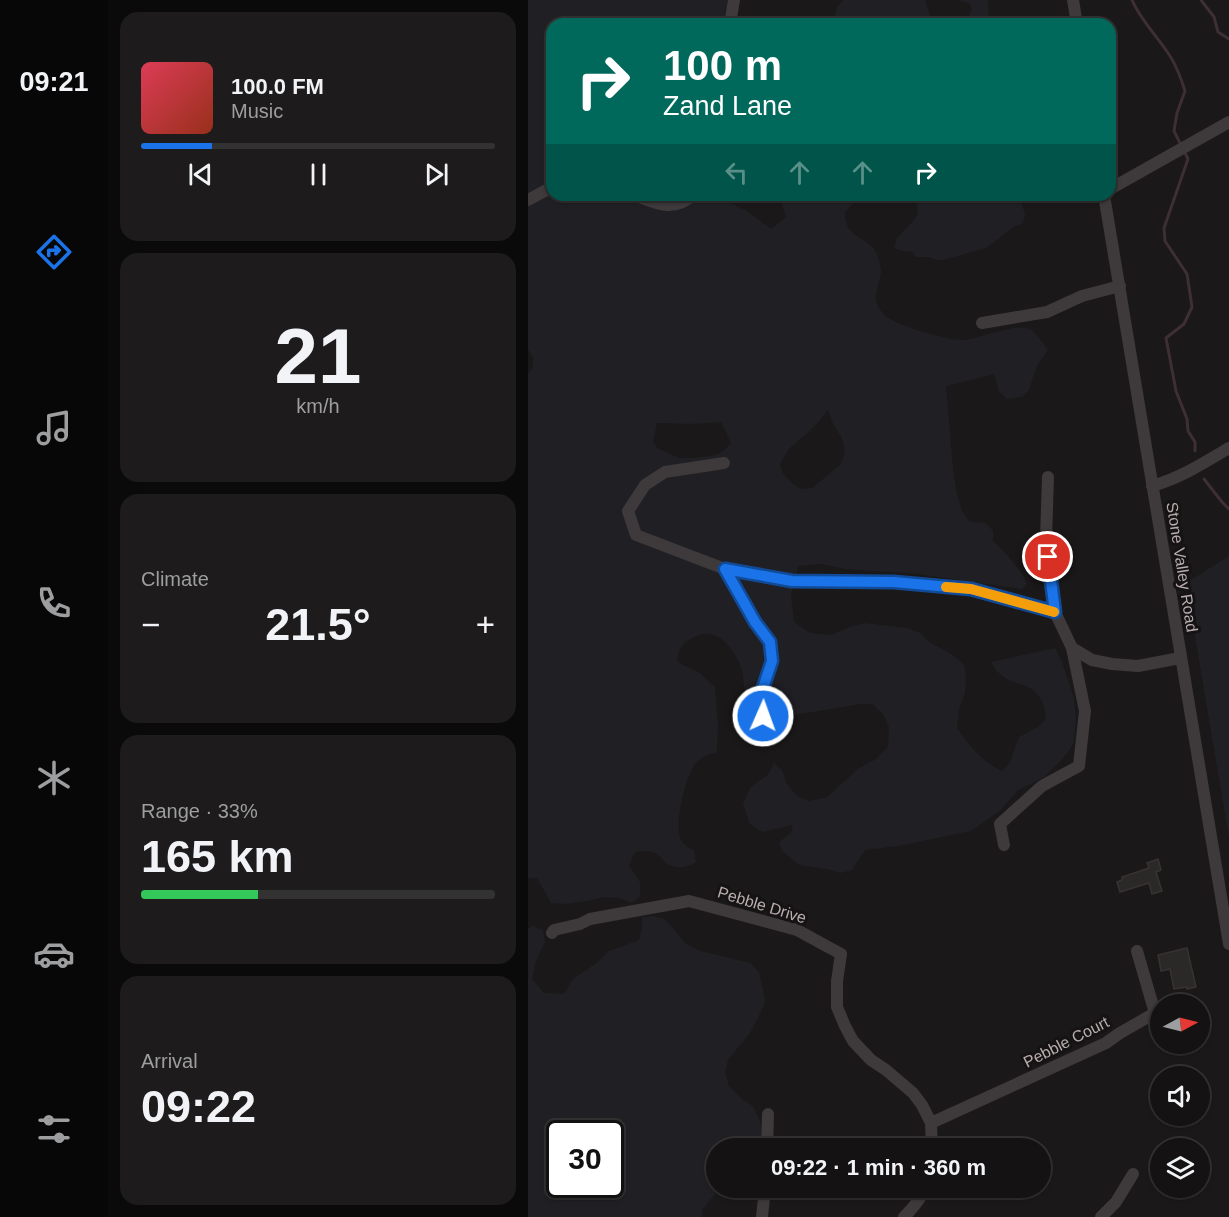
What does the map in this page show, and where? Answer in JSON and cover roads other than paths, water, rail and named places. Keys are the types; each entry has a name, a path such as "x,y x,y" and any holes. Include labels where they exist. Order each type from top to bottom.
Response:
{"street":[{"path":"731,18 734,0"},
{"path":"1073,0 1076,18"},
{"path":"1116,186 1229,122"},
{"path":"528,200 546,190"},
{"path":"651,201 662,205 686,201"},
{"name":"Stone Valley Road","path":"1105,201 1229,944"},
{"path":"982,323 1047,312 1082,296 1120,286"},
{"path":"1152,486 1187,473 1229,448"},
{"path":"724,463 665,472 645,485 628,511 636,535 725,569 792,581 894,582 971,589 1055,612"},
{"path":"1004,845 1000,824 1042,786 1079,766 1085,711 1072,648 1055,612 1046,539 1048,477"},
{"path":"725,569 755,622 770,642 772,661 761,694 763,716"},
{"path":"1072,648 1092,660 1112,664 1138,666 1180,657"},
{"name":"Pebble Drive","path":"552,933 554,930 590,920 689,901 797,930 841,954 837,981 837,1007 845,1026 853,1041 871,1060 913,1093 931,1123 932,1138"},
{"name":"Pebble Court","path":"931,1123 1106,1043 1155,1013 1137,951"},
{"path":"767,1138 768,1114"},
{"path":"1101,1217 1116,1202 1133,1174"},
{"path":"762,1217 764,1198"},
{"path":"904,1217 920,1198"}],"waterway":[{"path":"1132,0 1140,15 1170,56 1182,82 1185,91 1177,113 1174,131 1181,145"},
{"path":"1201,0 1214,17 1218,32 1229,39"},
{"path":"1184,151 1188,159 1164,228 1165,241 1187,274 1192,307 1184,324 1166,338 1176,391 1187,419 1188,431 1195,442 1195,451"},
{"path":"1204,479 1229,509"}]}
